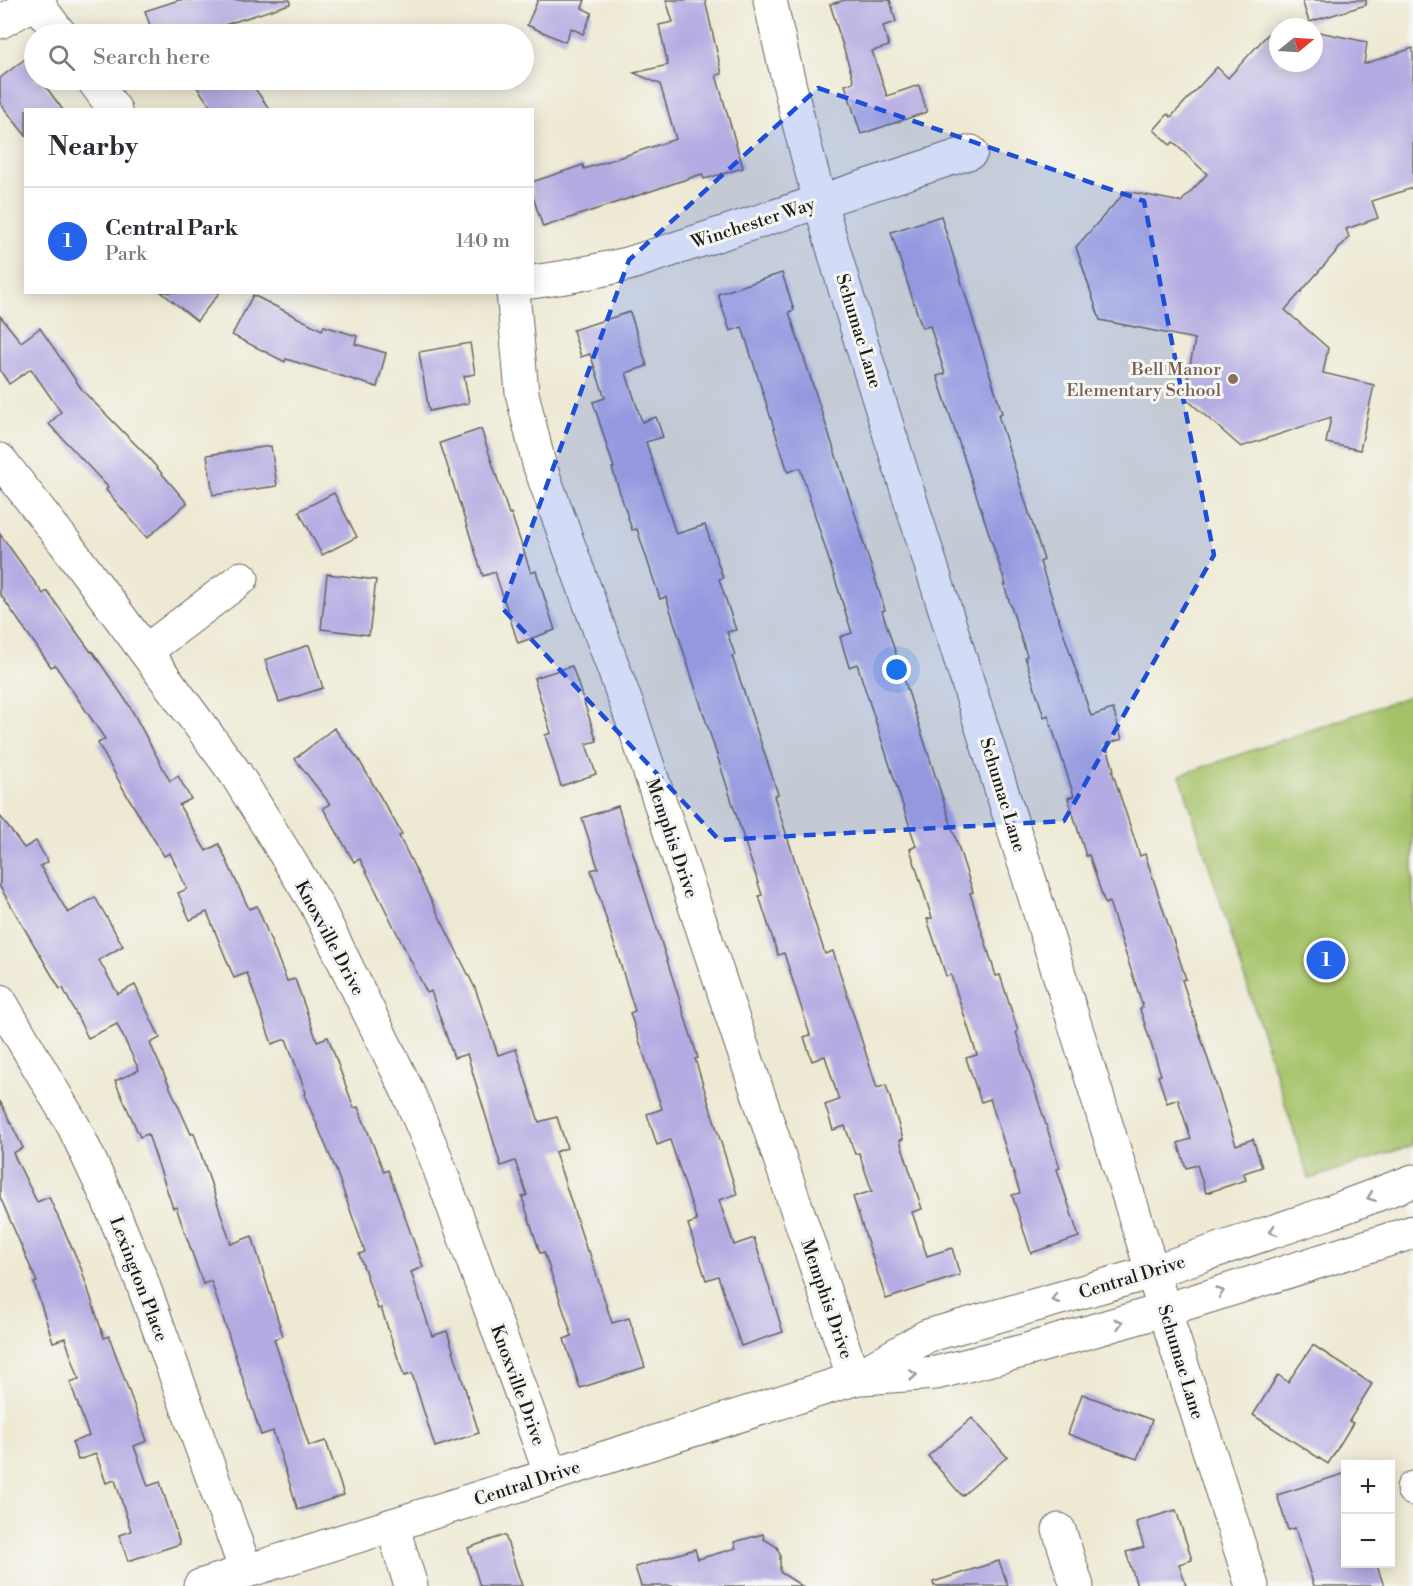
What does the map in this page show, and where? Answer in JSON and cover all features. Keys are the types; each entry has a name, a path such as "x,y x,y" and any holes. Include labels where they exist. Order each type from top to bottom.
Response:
{"street":[{"name":"Schumac Lane","path":"770,0 820,202 881,405 1252,1586"},
{"path":"0,22 37,1 53,24"},
{"path":"100,90 114,108"},
{"name":"Winchester Way","path":"534,282 628,264 971,152"},
{"name":"Memphis Drive","path":"513,294 522,393 539,464 632,719 854,1379"},
{"name":"Knoxville Drive","path":"0,460 65,543 236,774 316,904 408,1092 435,1156 550,1475"},
{"path":"146,651 242,578"},
{"name":"Lexington Place","path":"0,1001 74,1127 107,1197 141,1279 246,1571"},
{"name":"Central Drive","path":"200,1586 854,1379 927,1336 1152,1272 1328,1213 1413,1181"},
{"name":"Central Drive","path":"854,1379 936,1373 1164,1310 1413,1232"},
{"path":"392,1525 411,1586"},
{"path":"1059,1530 1077,1586"}],"highlighted area":[{"path":"818,88 1144,201 1214,555 1064,821 719,840 502,608 629,260"}],"green space":[{"path":"1413,695 1413,1145 1309,1179 1180,775"}],"building":[{"path":"179,0 290,0 290,4 227,24 150,24 145,11"},
{"path":"538,0 585,0 582,8 592,13 583,34 571,28 565,42 534,28 534,24 527,24"},
{"path":"666,0 705,0 722,74 716,75 743,168 704,179 702,174 543,227 534,200 534,181 583,165 584,169 676,139 660,84 634,73 668,65 659,25 673,22"},
{"path":"846,0 890,0 896,22 883,26 889,46 872,51 887,96 919,85 927,112 861,134 845,85 854,82 830,4"},
{"path":"1302,0 1366,0 1366,5 1322,18 1308,18"},
{"path":"1269,33 1269,72 1323,72 1323,33 1367,42 1364,64 1413,48 1413,188 1372,201 1378,218 1346,229 1349,237 1285,310 1328,348 1323,373 1374,385 1360,450 1326,443 1331,417 1241,447 1184,397 1195,339 1100,320 1076,247 1126,191 1181,202 1207,174 1173,142 1170,145 1154,130 1168,114 1171,117 1217,67 1228,78"},
{"path":"24,60 24,90 48,90 62,108 24,108 24,133 0,103 0,78"},
{"path":"199,90 256,90 269,108 212,108"},
{"path":"941,216 1002,413 998,415 1044,560 1040,562 1091,716 1113,709 1122,739 1106,744 1114,770 1112,771 1140,856 1145,854 1186,979 1182,980 1236,1145 1253,1139 1262,1167 1244,1173 1246,1180 1206,1193 1197,1165 1186,1168 1178,1143 1191,1139 1178,1099 1167,1103 1158,1076 1161,1075 1140,1009 1143,1007 1109,902 1105,904 1089,855 1086,856 1068,798 1074,796 1048,715 1044,717 1004,585 1006,585 937,376 945,374 930,326 922,328 891,232"},
{"path":"782,273 794,310 789,312 863,538 885,610 882,611 973,892 970,893 996,976 1000,975 1018,1031 1016,1032 1060,1168 1057,1169 1079,1237 1031,1253 1012,1195 1020,1193 990,1099 981,1102 966,1058 977,1055 951,975 946,976 927,919 932,918 910,849 916,846 857,664 849,667 840,637 852,633 800,468 788,472 742,327 730,331 718,294"},
{"path":"163,294 218,294 197,321"},
{"path":"253,295 322,330 324,326 357,336 355,344 386,353 377,387 286,359 285,362 232,335"},
{"path":"630,312 647,366 626,373 642,422 656,417 663,437 646,442 676,534 705,525 723,578 719,579 736,630 727,632 735,655 732,656 778,794 774,796 825,954 833,951 877,1088 886,1085 903,1139 900,1140 922,1209 912,1212 927,1256 952,1248 960,1275 886,1299 853,1197 872,1191 859,1153 855,1154 845,1126 833,1130 825,1105 839,1100 825,1056 812,1061 804,1037 810,1035 784,953 778,955 759,896 762,895 666,597 660,599 637,529 632,530 612,468 614,468 593,402 605,398 590,354 581,357 573,330"},
{"path":"0,316 21,342 40,328 83,391 146,455 187,503 147,538 106,490 108,487 49,424 61,412 31,369 9,384 0,370"},
{"path":"470,343 475,374 464,376 469,403 429,411 419,352"},
{"path":"481,429 509,514 511,513 531,573 536,571 555,630 518,643 495,572 483,576 440,443"},
{"path":"271,446 277,486 213,495 207,455"},
{"path":"334,493 357,537 322,555 299,511"},
{"path":"0,534 43,594 47,591 92,651 129,705 170,781 178,776 191,799 179,805 206,851 219,844 249,909 257,906 287,981 295,979 317,1041 328,1037 354,1108 358,1107 384,1172 388,1170 423,1267 411,1272 432,1336 447,1331 479,1433 435,1447 412,1374 404,1376 381,1308 378,1309 359,1254 365,1252 336,1170 304,1094 306,1093 286,1039 272,1044 247,973 234,978 207,912 190,920 178,893 187,889 170,853 164,856 98,743 105,739 55,665 51,667 0,594"},
{"path":"327,574 376,580 369,635 321,629"},
{"path":"309,645 323,688 279,702 265,660"},
{"path":"572,666 597,741 586,744 596,774 561,786 545,735 551,733 534,678"},
{"path":"334,728 359,760 402,834 399,836 475,988 498,1055 516,1049 539,1122 557,1117 567,1148 555,1152 612,1323 629,1318 645,1367 580,1388 564,1339 572,1336 544,1252 540,1253 522,1197 527,1195 515,1161 501,1166 467,1054 454,1058 431,991 427,993 360,859 354,862 323,808 330,804 295,759"},
{"path":"618,806 698,1058 695,1059 737,1194 719,1200 734,1245 754,1238 783,1332 741,1346 718,1276 706,1280 688,1224 697,1221 670,1140 657,1145 647,1114 662,1109 630,1013 635,1011 591,870 598,868 582,818"},
{"path":"0,816 24,848 36,841 48,862 40,866 68,913 95,897 123,946 99,960 118,994 135,985 160,1038 150,1043 191,1134 194,1133 231,1244 252,1236 283,1336 274,1339 309,1446 326,1441 344,1495 298,1510 273,1431 261,1435 211,1281 203,1284 176,1207 173,1208 148,1134 140,1137 115,1081 139,1070 117,1024 88,1038 63,988 60,989 0,887"},
{"path":"0,1101 23,1148 13,1153 37,1202 49,1197 81,1268 104,1338 109,1336 147,1441 134,1446 148,1486 160,1482 180,1544 128,1561 119,1535 131,1531 115,1480 106,1483 96,1454 78,1460 72,1442 89,1436 70,1382 79,1379 65,1338 53,1342 34,1283 37,1282 0,1197"},
{"path":"1313,1345 1372,1384 1349,1421 1353,1423 1328,1464 1253,1415 1278,1375 1288,1382"},
{"path":"1082,1394 1152,1420 1137,1459 1068,1434"},
{"path":"972,1418 1007,1457 962,1496 928,1456"},
{"path":"1341,1475 1341,1568 1378,1568 1384,1586 1314,1586 1295,1528 1288,1530 1277,1495"},
{"path":"1176,1510 1192,1560 1179,1564 1186,1586 1137,1586 1126,1552 1144,1547 1136,1522"},
{"path":"763,1534 764,1539 777,1547 780,1555 780,1572 802,1586 641,1586 635,1567 695,1549 698,1559 736,1548 734,1542"},
{"path":"505,1535 522,1586 480,1586 468,1548"},
{"path":"999,1561 1008,1586 934,1586 933,1582"}],"place":[{"name":"Bell Manor Elementary School","path":"1233,379"},
{"name":"Central Park","path":"1326,960"}]}
